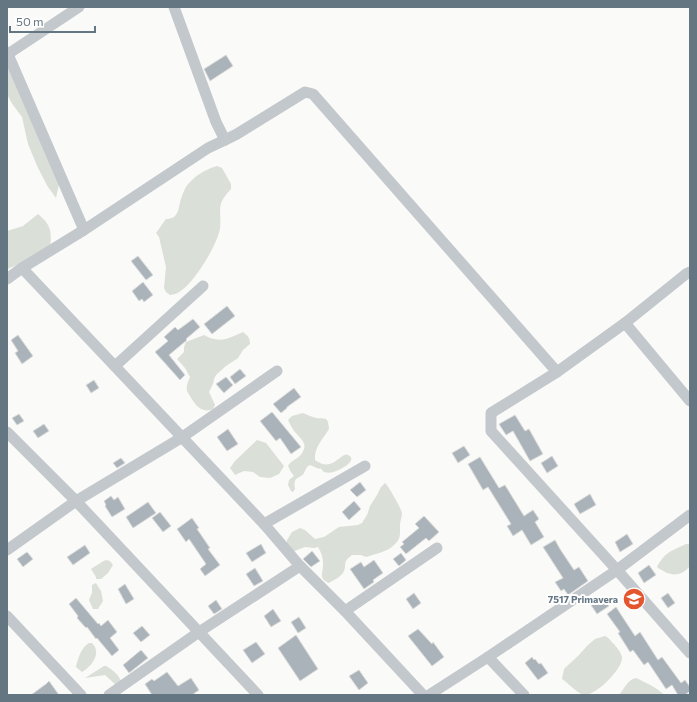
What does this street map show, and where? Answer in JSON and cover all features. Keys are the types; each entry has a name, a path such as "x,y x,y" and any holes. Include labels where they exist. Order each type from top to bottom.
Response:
{"street":[{"path":"79,7 7,53 84,230"},
{"path":"174,7 216,122 225,140"},
{"path":"7,279 208,148 237,134 305,92 313,94 557,372"},
{"path":"22,268 181,438 264,524 300,566 345,611 423,695"},
{"path":"690,272 557,372 491,413 491,431 690,653"},
{"path":"115,366 203,286"},
{"path":"625,322 690,401"},
{"path":"7,550 76,501 181,438 277,371"},
{"path":"7,432 76,501 258,695"},
{"path":"264,524 365,466"},
{"path":"429,695 617,570 690,515"},
{"path":"345,611 437,548"},
{"path":"109,695 199,632 300,566"},
{"path":"7,616 80,695"},
{"path":"488,657 524,695"}],"shaded area":[{"path":"7,51 60,180 56,198 48,187 38,168 28,144 22,117 7,94"},
{"path":"217,166 222,168 231,184 231,189 221,204 220,228 215,244 198,273 185,288 178,293 170,295 164,288 166,267 159,237 156,233 166,219 170,219 176,215 182,194 189,183 208,169"},
{"path":"38,214 46,222 50,229 50,248 27,261 7,269 7,231 23,226"},
{"path":"243,332 250,340 250,344 243,350 238,358 216,375 209,392 215,405 213,409 205,410 199,408 188,393 187,385 190,377 185,368 177,359 184,352 186,342 204,335 215,339 222,339 230,338"},
{"path":"303,413 316,418 324,418 328,422 329,429 317,447 315,460 321,464 327,465 332,464 345,455 351,457 351,459 350,462 344,467 328,473 324,472 320,468 319,469 310,465 302,475 297,478 293,492 288,485 289,480 294,476 288,466 301,455 305,447 303,441 294,431 288,420 292,416"},
{"path":"257,440 266,443 284,466 279,474 270,478 260,477 253,472 244,471 235,475 230,468 235,461"},
{"path":"385,483 395,498 402,513 399,538 391,547 366,557 361,555 352,555 346,562 343,573 329,583 322,577 323,559 318,547 305,547 292,552 287,544 287,540 292,532 300,528 305,530 315,539 324,537 339,527 358,525 362,523 370,506"},
{"path":"686,544 690,544 690,566 686,570 678,574 670,574 657,567 672,550"},
{"path":"106,560 110,561 113,565 108,573 101,579 96,579 91,569"},
{"path":"96,583 101,591 103,601 98,609 93,609 89,600 92,593 92,585"},
{"path":"605,636 620,652 622,657 621,662 614,674 596,691 590,694 582,694 562,679 564,669 595,639"},
{"path":"89,643 92,643 95,647 96,655 92,663 82,672 76,667 82,650"},
{"path":"104,666 115,672 121,681 116,685 105,675 85,678"},
{"path":"636,678 655,687 664,695 619,695 628,682"}],"building":[{"path":"226,55 233,66 210,81 204,69"},
{"path":"138,256 153,275 146,280 131,261"},
{"path":"143,282 153,295 144,302 142,299 139,301 132,291"},
{"path":"227,306 235,316 212,334 204,324"},
{"path":"193,319 200,327 169,355 185,375 180,380 155,352 168,341 164,337 175,327 178,330"},
{"path":"18,335 33,356 22,364 15,353 18,351 11,340"},
{"path":"240,369 246,376 235,384 230,377"},
{"path":"226,377 233,385 224,393 216,384"},
{"path":"94,380 99,388 91,393 86,385"},
{"path":"294,388 301,397 281,413 273,404"},
{"path":"272,412 301,447 291,454 280,438 276,441 260,421"},
{"path":"19,414 24,421 17,425 12,418"},
{"path":"515,415 525,431 529,429 543,454 530,461 513,431 506,435 499,424"},
{"path":"44,424 49,431 38,438 33,431"},
{"path":"228,429 238,444 227,451 217,437"},
{"path":"464,446 470,455 458,463 452,453"},
{"path":"552,456 558,466 547,473 541,463"},
{"path":"480,457 499,488 505,485 524,516 533,510 539,519 535,522 544,537 531,545 522,530 513,536 507,526 511,524 488,487 483,490 468,464"},
{"path":"121,458 125,463 117,468 113,463"},
{"path":"360,482 366,490 357,497 350,490"},
{"path":"590,494 596,505 580,514 574,504"},
{"path":"111,496 114,500 118,497 125,509 112,517 105,506 104,501"},
{"path":"354,501 361,509 349,520 342,512"},
{"path":"148,502 156,513 133,528 126,517"},
{"path":"160,512 171,526 163,532 152,518"},
{"path":"424,516 439,532 429,541 426,538 406,554 400,547 404,544 402,542 419,528 415,524"},
{"path":"192,518 199,528 197,529 210,548 208,549 220,565 205,576 200,569 206,564 189,539 186,542 177,529"},
{"path":"627,534 633,544 620,552 615,542"},
{"path":"555,540 574,570 579,567 588,581 568,595 564,589 561,591 555,582 563,578 543,547"},
{"path":"261,544 266,553 252,562 246,553"},
{"path":"85,545 90,553 73,565 67,557"},
{"path":"312,551 320,561 311,567 303,559"},
{"path":"27,552 33,559 23,567 17,559"},
{"path":"401,553 406,560 399,566 393,559"},
{"path":"374,560 383,573 364,589 350,569 361,562 364,567"},
{"path":"649,565 656,575 644,583 638,573"},
{"path":"255,568 263,581 254,586 246,574"},
{"path":"125,584 134,599 126,604 118,589"},
{"path":"414,593 421,603 413,609 406,599"},
{"path":"668,593 675,603 668,608 661,598"},
{"path":"603,597 609,606 597,614 591,605"},
{"path":"76,598 98,624 99,623 101,626 108,620 117,632 110,638 119,650 112,656 87,627 86,628 77,618 78,616 69,604"},
{"path":"216,600 222,609 214,614 208,606"},
{"path":"616,607 635,636 640,632 658,660 662,657 681,683 685,680 690,687 690,691 685,695 678,695 672,685 666,689 648,662 644,665 633,650 630,652 618,633 620,632 607,614"},
{"path":"273,609 281,621 271,627 264,616"},
{"path":"299,617 306,628 298,633 291,622"},
{"path":"142,626 150,635 141,642 133,633"},
{"path":"418,629 432,644 433,642 444,657 432,666 408,636"},
{"path":"296,635 318,669 300,681 278,648"},
{"path":"256,642 265,654 252,663 243,650"},
{"path":"141,650 148,658 129,673 123,665"},
{"path":"532,657 539,664 541,663 548,673 538,680 525,663"},
{"path":"359,670 368,683 359,690 349,676"},
{"path":"167,672 178,686 191,678 199,690 192,695 152,695 145,684 152,679 154,681"},
{"path":"49,681 59,695 31,695 46,684"}],"place":[{"name":"7517 Primavera","path":"634,599"}]}
